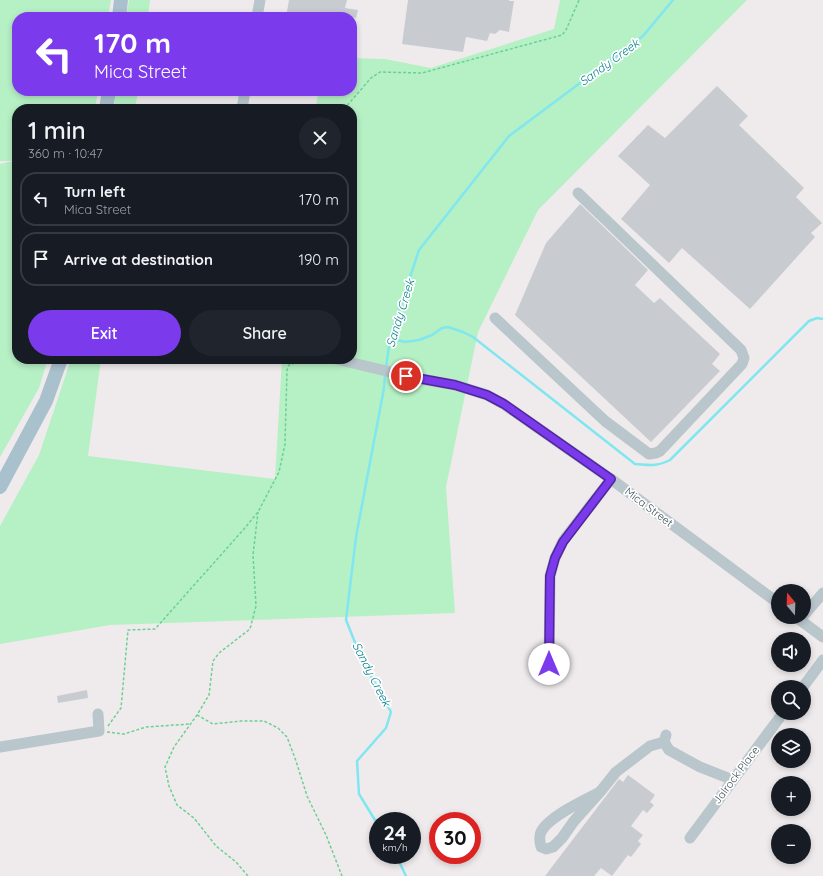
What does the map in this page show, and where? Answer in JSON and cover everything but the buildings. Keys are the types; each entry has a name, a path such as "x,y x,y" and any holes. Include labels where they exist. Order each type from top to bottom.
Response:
{"main road":[{"path":"120,12 121,0"},
{"path":"0,487 46,401 59,364"}],"street":[{"path":"258,12 260,0"},
{"path":"495,318 605,421 649,454 660,451 742,364 744,358 741,350 578,193"},
{"name":"Mica Street","path":"355,364 420,379 455,385 487,395 504,404 611,479 771,598"},
{"path":"549,664 550,576 555,558 563,542 611,479"},
{"path":"811,606 823,593"},
{"path":"809,624 823,637"},
{"path":"808,680 823,660"},
{"path":"0,747 99,730 98,714"},
{"name":"Jalrock Place","path":"690,838 778,720"},
{"path":"600,792 574,805 549,822 541,832 541,847 546,849 562,838 574,821 600,792 616,772 650,746 665,738 668,750 733,780"}],"path":[{"path":"357,94 371,78 380,72 422,73 562,35 566,30 580,0"},
{"path":"348,104 355,96"},
{"path":"108,726 121,708 128,630 155,629 258,512 279,472 285,444 287,370 288,366 293,364"},
{"path":"248,876 236,862 216,846 194,818 177,805 169,786 165,767 174,746 197,716 209,695 213,660 219,653 250,629 256,606 253,554 258,512"},
{"path":"197,716 213,724 241,721 264,721 278,728 287,737 307,796 326,835 342,876"},
{"path":"104,732 124,734 146,727 190,724"}],"green space":[{"path":"0,0 111,0 109,12 12,12 12,96 97,96 96,104 12,104 12,161 0,161"},
{"path":"129,0 150,0 149,12 127,12"},
{"path":"560,0 747,0 538,210 478,332 446,487 455,613 110,625 0,644 0,526 39,455 69,364 100,364 88,456 275,479 282,364 357,364 357,104 316,104 318,96 357,96 357,58 385,59 431,68 554,29"},
{"path":"115,96 137,96 136,104 115,104"},
{"path":"12,162 12,364 46,364 39,388 0,457 0,164"}],"waterway":[{"name":"Sandy Creek","path":"386,368 390,338 419,250 509,136 643,36 673,0"},
{"path":"390,338 405,342 419,340 432,335 442,328 448,327 463,332 473,337 635,464 653,465 661,464 670,460 809,321 817,318 823,319"},
{"name":"Sandy Creek","path":"370,812 359,794 357,761 386,728 391,712 362,660 346,620 356,537 384,388 385,375"},
{"name":"Sandy Creek","path":"400,864 406,876"}],"route":[{"path":"406,376 455,385 487,395 504,404 611,479 563,542 555,558 550,576 549,664"}]}
